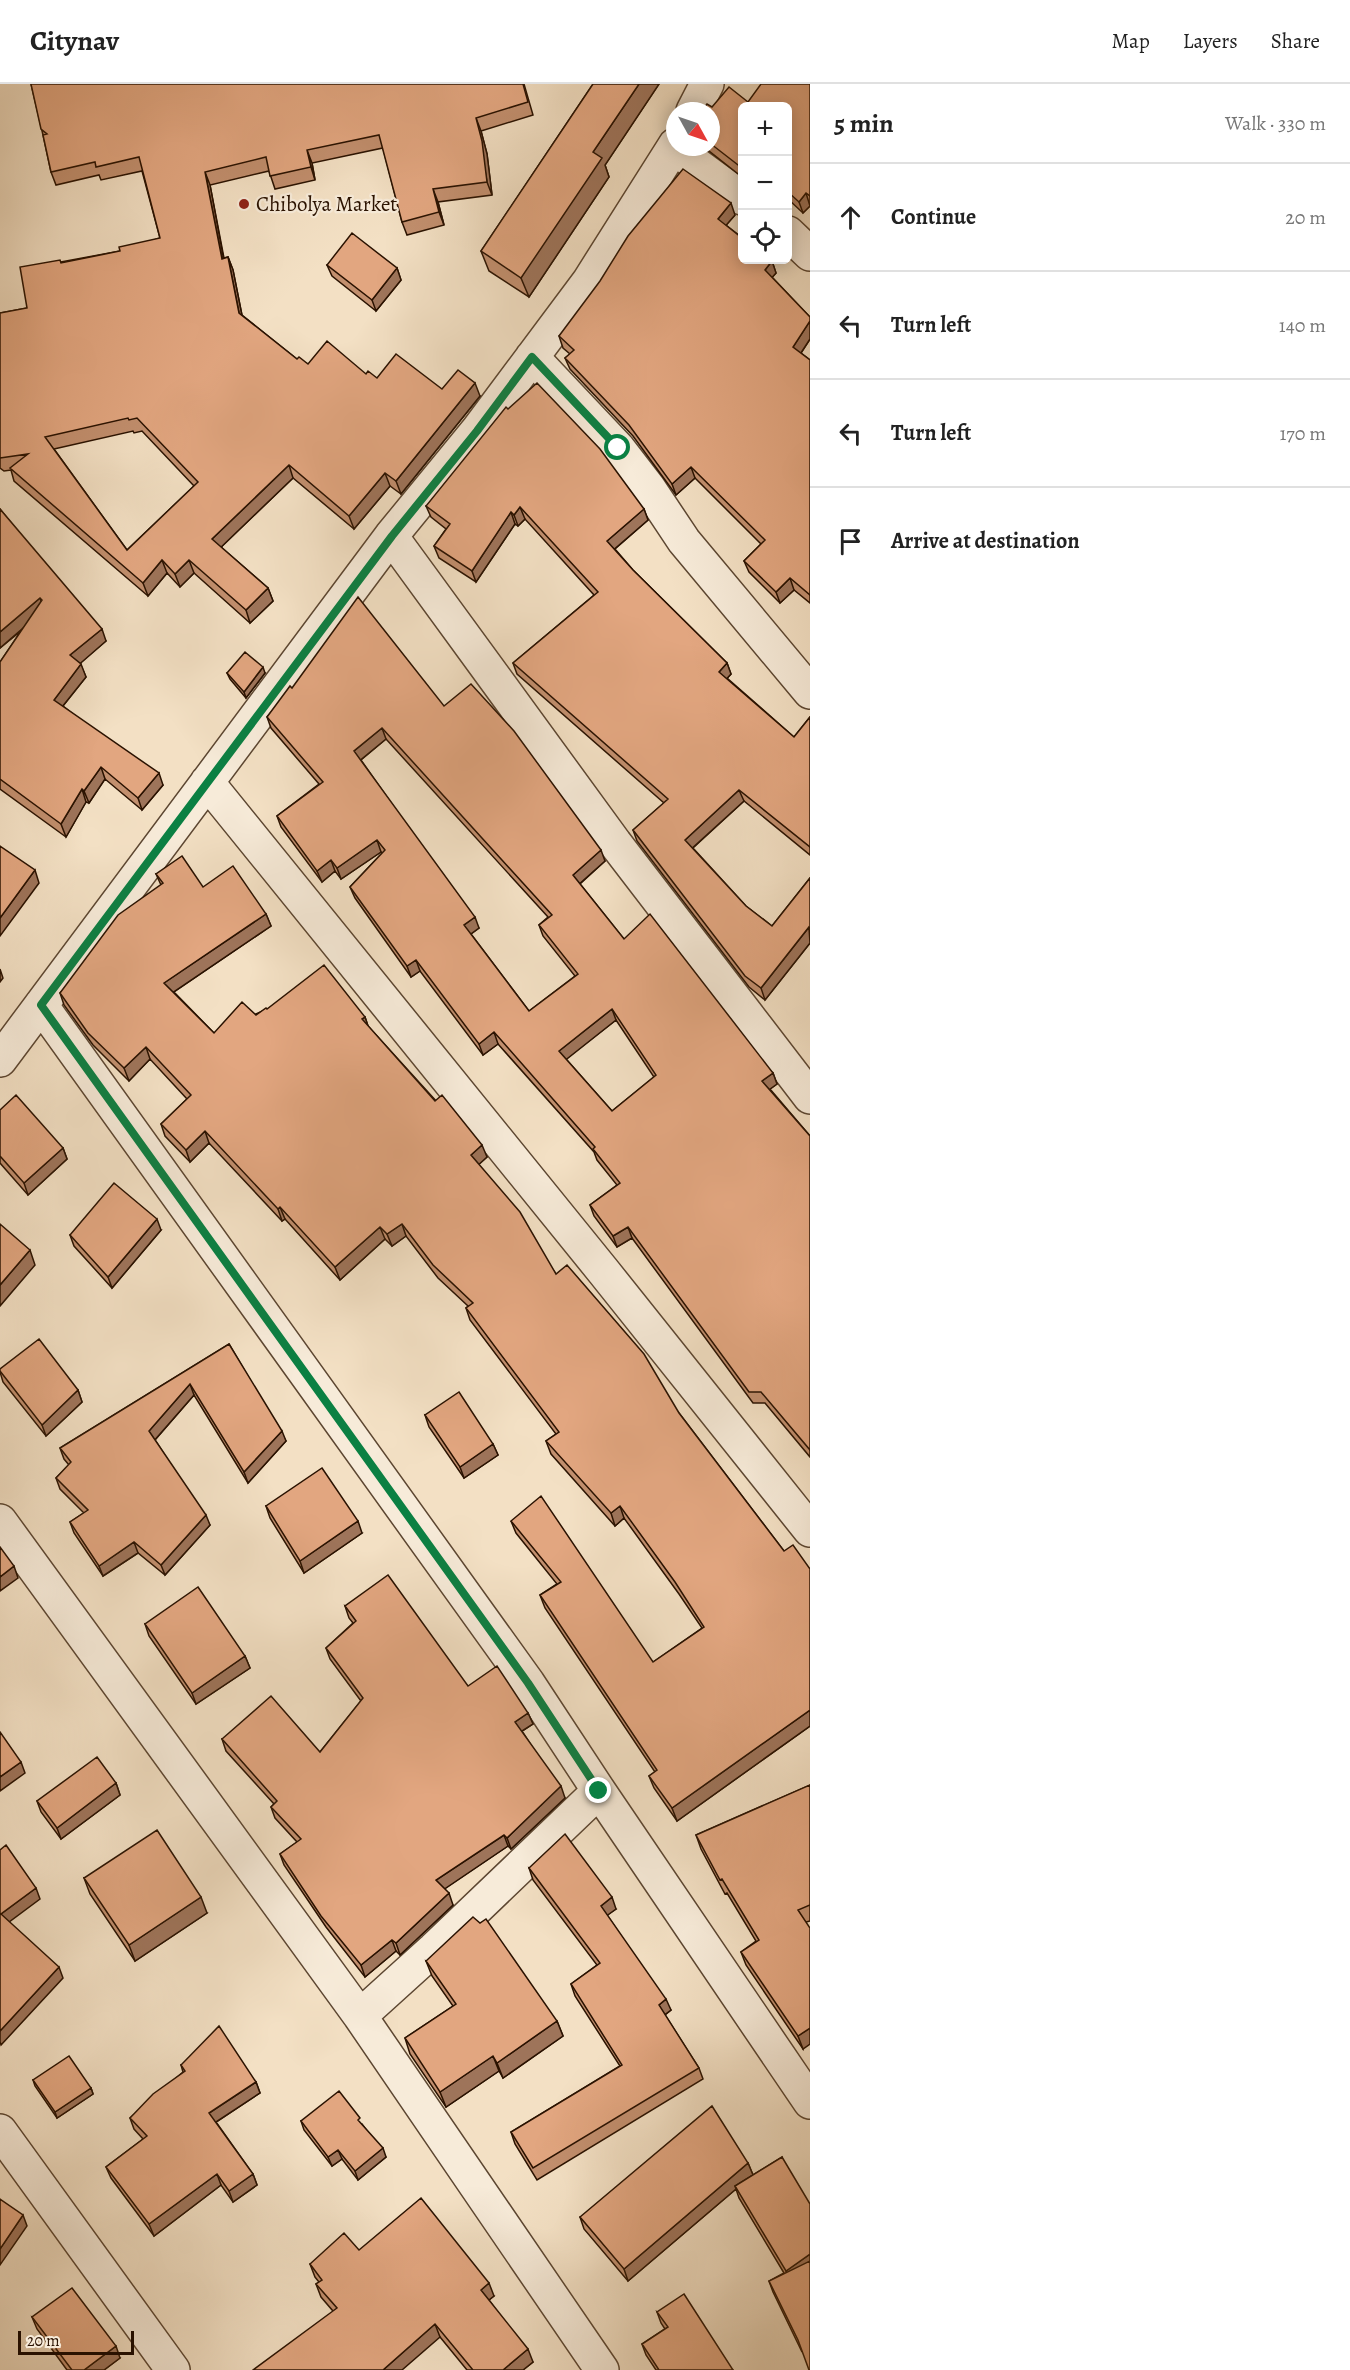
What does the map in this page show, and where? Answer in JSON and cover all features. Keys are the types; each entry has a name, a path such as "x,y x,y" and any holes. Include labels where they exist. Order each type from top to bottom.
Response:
{"street":[{"path":"698,102 707,84"},
{"path":"0,1060 392,536 477,431 589,281 668,156"},
{"path":"686,156 738,195"},
{"path":"792,237 810,254"},
{"path":"532,357 618,448 684,541 810,692"},
{"path":"392,536 615,843 810,1096"},
{"path":"207,782 810,1530"},
{"path":"41,1005 521,1673 810,2102"},
{"path":"0,1521 360,2016 602,2370"},
{"path":"360,2016 434,1949 599,1791"},
{"path":"0,2130 173,2370"}],"building":[{"path":"31,84 523,84 528,102 476,118 482,141 487,182 433,189 439,212 402,222 379,135 307,150 311,167 270,176 266,157 205,172 222,259 228,257 239,313 297,359 299,357 308,364 327,341 366,374 368,371 377,378 396,354 442,389 458,370 475,383 396,481 385,473 349,516 289,465 212,539 268,588 246,610 189,560 175,574 162,560 143,583 10,468 28,454 0,458 0,313 27,308 20,267 60,260 61,263 120,251 119,247 160,238 139,157 96,167 95,162 51,172 43,135 47,134 41,129","holes":["128,418 129,420 137,418 198,482 127,550 45,437"]},
{"path":"593,84 639,84 593,152 602,158 521,278 481,251"},
{"path":"761,84 810,84 810,196 806,193 799,202 792,196 792,102 748,102"},
{"path":"729,87 748,102 738,102 738,165 720,151 720,102 716,102"},
{"path":"683,169 731,203 718,219 738,235 738,264 770,264 765,270 810,317 810,321 793,347 810,360 810,595 790,578 776,592 744,561 765,540 691,467 672,484 629,425 565,358 574,350 559,336 600,281 628,236"},
{"path":"352,233 397,268 372,300 327,265"},
{"path":"537,383 600,449 644,509 607,541 727,663 719,672 794,737 810,717 810,847 739,790 685,840 746,906 772,926 810,878 810,928 761,988 745,976 633,830 668,799 513,663 598,592 520,507 514,515 511,512 472,571 434,546 450,524 426,506 506,407 508,409"},
{"path":"0,509 102,629 70,655 81,664 54,700 159,773 138,798 101,767 84,791 82,789 61,824 0,779 0,662 42,600 40,598 0,632"},
{"path":"358,597 444,706 471,684 514,731 601,850 573,875 624,939 650,914 773,1073 762,1081 810,1136 810,1450 761,1392 749,1392 628,1227 613,1236 590,1205 620,1183 593,1149 595,1147 494,1032 479,1044 416,960 407,966 350,887 385,850 377,840 337,868 331,860 317,871 277,816 323,782 267,717 290,686 292,688","holes":["382,728 552,915 539,925 578,974 529,1011 464,925 475,917 354,751","612,1009 656,1075 612,1111 559,1051"]},
{"path":"245,652 263,667 244,692 227,673"},
{"path":"0,846 35,870 0,918"},
{"path":"182,856 203,887 233,866 266,914 164,983 214,1033 242,1002 256,1015 324,965 365,1017 362,1019 435,1101 442,1095 482,1145 471,1155 520,1212 556,1274 567,1265 644,1354 679,1413 784,1551 793,1545 810,1569 810,1710 672,1808 649,1776 657,1770 540,1595 561,1582 511,1521 541,1496 653,1662 704,1627 675,1582 620,1506 611,1513 546,1441 559,1432 466,1308 473,1303 433,1265 402,1224 387,1234 380,1227 335,1267 205,1131 186,1150 161,1124 191,1095 146,1047 124,1068 88,1033 60,993 118,915 163,883 156,874"},
{"path":"16,1095 63,1148 24,1183 0,1156 0,1110"},
{"path":"114,1183 157,1219 108,1277 70,1235"},
{"path":"0,1224 30,1250 0,1285"},
{"path":"39,1339 78,1390 42,1425 0,1371"},
{"path":"229,1344 282,1431 244,1472 190,1384 149,1431 206,1515 161,1565 134,1542 99,1566 70,1522 88,1510 56,1478 71,1462 60,1448"},
{"path":"459,1392 493,1444 460,1467 425,1415"},
{"path":"322,1468 358,1521 300,1561 266,1506"},
{"path":"0,1547 14,1566 0,1577"},
{"path":"388,1575 468,1686 497,1666 528,1713 515,1722 561,1786 507,1838 504,1835 436,1880 449,1893 396,1943 392,1940 361,1965 321,1916 280,1854 301,1839 271,1807 277,1801 222,1739 271,1696 320,1752 363,1698 326,1648 356,1621 345,1606"},
{"path":"198,1587 245,1656 192,1693 145,1624"},
{"path":"0,1732 21,1762 0,1777"},
{"path":"97,1757 116,1783 57,1828 37,1801"},
{"path":"810,1785 810,1905 798,1910 810,1928 810,2028 798,2036 741,1952 759,1940 722,1879 720,1880 696,1835"},
{"path":"157,1830 201,1897 129,1945 84,1878"},
{"path":"565,1834 612,1897 601,1906 666,1999 659,2005 699,2068 533,2168 511,2132 622,2065 571,1984 600,1963 529,1868"},
{"path":"6,1845 36,1888 1,1914 59,1967 0,2031 0,1850"},
{"path":"473,1917 480,1923 486,1919 557,2021 497,2063 493,2056 440,2092 405,2038 456,2004 426,1961"},
{"path":"219,2026 256,2082 209,2113 253,2174 229,2191 217,2174 149,2224 106,2167 147,2136 130,2118 153,2094 185,2071 181,2065"},
{"path":"69,2056 91,2088 55,2112 33,2080"},
{"path":"339,2091 360,2118 358,2120 383,2148 355,2171 338,2150 328,2157 301,2121"},
{"path":"712,2106 748,2163 624,2269 580,2217"},
{"path":"782,2157 810,2204 810,2254 786,2271 735,2186"},
{"path":"421,2198 489,2283 481,2290 528,2349 503,2370 473,2370 435,2324 383,2370 253,2370 337,2308 316,2284 322,2280 310,2264 344,2233 359,2250"},
{"path":"0,2199 23,2215 0,2249"},
{"path":"810,2261 809,2370 798,2340 769,2281"},
{"path":"72,2288 116,2346 84,2370 72,2370 32,2317"},
{"path":"684,2294 733,2370 659,2370 642,2344 668,2327 657,2312"}],"place":[{"name":"Chibolya Market","path":"244,204"}],"route":[{"path":"599,1791 528,1683 41,1005 392,536 477,431 532,357 618,448"}]}
